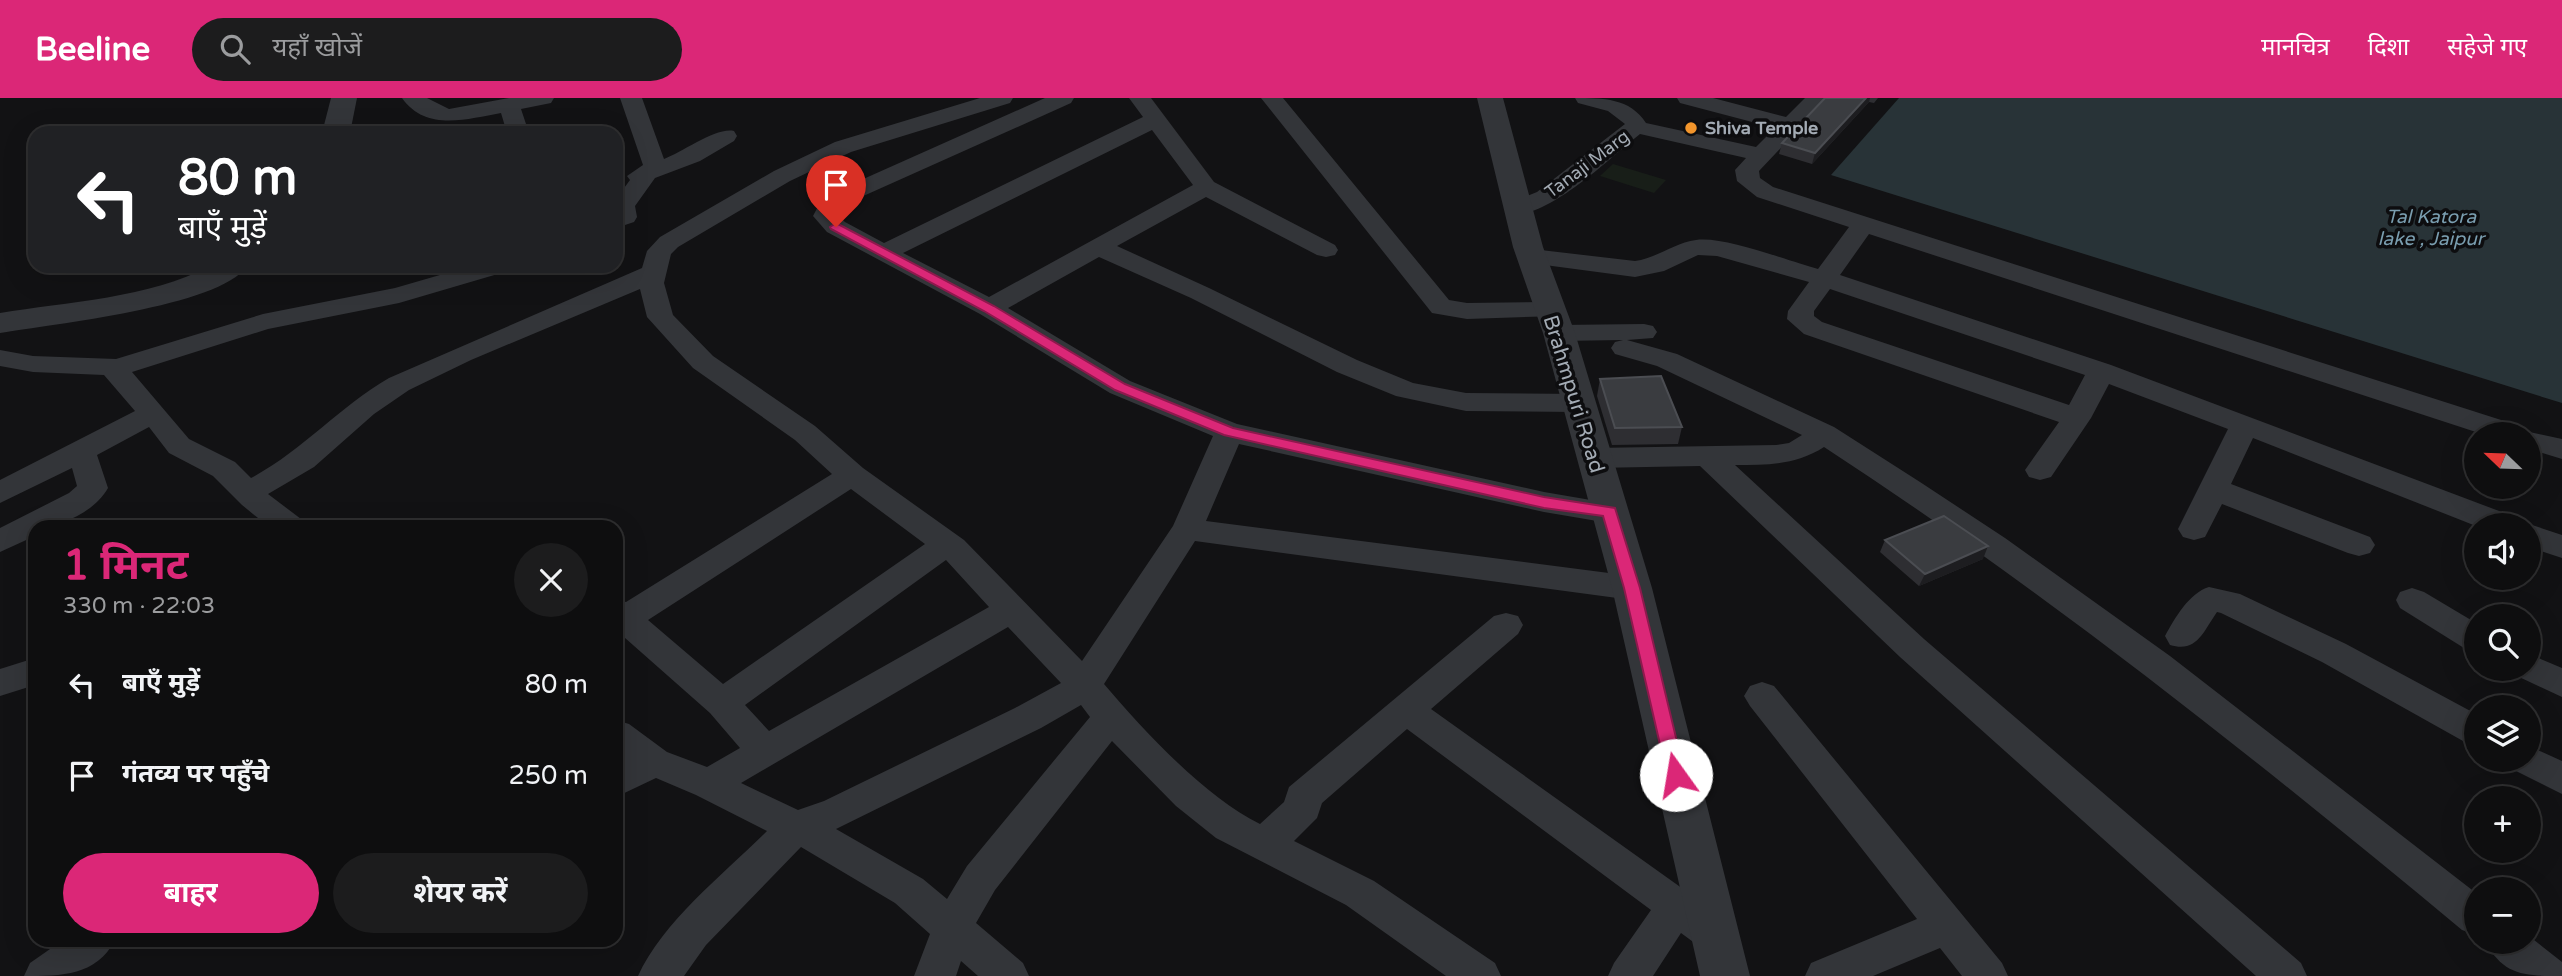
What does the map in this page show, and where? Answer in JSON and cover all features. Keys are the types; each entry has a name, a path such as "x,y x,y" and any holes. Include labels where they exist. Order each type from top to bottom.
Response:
{"street":[{"path":"338,126 344,98"},
{"path":"413,98 434,112 448,116 543,98"},
{"path":"623,206 655,166 631,98"},
{"path":"1003,98 843,147 782,176 669,242 659,251 651,283 660,317 702,362 806,433 852,475 947,544 1189,795 1229,827 1360,893 1480,976"},
{"path":"1063,98 831,202 825,216 830,222 883,253 989,309 1120,387 1229,432 1544,502 1609,512"},
{"path":"1140,98 1206,187 1326,250"},
{"path":"1272,98 1441,307 1554,321 1634,340 1667,360 1824,434 1926,497 2112,628 2241,727 2464,908"},
{"name":"Brahmpuri Road","path":"1490,98 1532,257 1554,321 1632,588 1725,976"},
{"name":"Tanaji Marg","path":"1518,208 1545,197 1637,126 1634,118 1622,110 1586,98"},
{"path":"1688,98 1789,125"},
{"path":"1817,98 1747,170 1749,181 1765,192 2476,422"},
{"path":"509,105 516,126"},
{"path":"883,253 1155,120"},
{"path":"1645,129 1761,155"},
{"path":"623,179 646,174 692,156 726,136"},
{"path":"989,309 1206,187"},
{"path":"623,220 669,242"},
{"path":"1863,225 1801,311 1800,318 1813,328 2077,418"},
{"path":"1098,247 1200,293 1347,366 1406,390 1466,402 1578,403"},
{"path":"1532,257 1635,269 1655,266 1683,251 1698,247 1719,249 1826,279 2101,371 2473,513"},
{"path":"247,492 284,474 369,402 399,384 491,342 587,305 653,272"},
{"path":"0,323 150,298 198,285 219,273"},
{"path":"0,358 33,364 118,367 263,322 399,295 475,273"},
{"path":"118,367 118,376 179,446 224,469 281,520"},
{"path":"2040,470 2077,418 2101,371"},
{"path":"0,493 153,413"},
{"path":"2194,529 2245,424"},
{"path":"659,976 692,932 797,826 836,813 1028,718 1085,686 1109,645 1187,529 1229,432"},
{"path":"1594,458 1776,455 1797,451 1824,434"},
{"path":"2541,443 2562,449"},
{"path":"41,520 80,500 93,488 81,452"},
{"path":"1707,456 1912,648 2286,976"},
{"path":"623,613 852,475"},
{"path":"2213,489 2359,545"},
{"path":"0,541 28,527"},
{"path":"1187,529 1632,588"},
{"path":"2541,540 2562,548"},
{"path":"722,703 947,544"},
{"path":"2182,636 2209,599 2228,602 2334,653 2464,724"},
{"path":"2412,600 2464,632"},
{"path":"709,784 971,630 1012,610"},
{"path":"623,616 722,703 764,751"},
{"path":"1264,845 1304,807 1302,798 1506,625"},
{"path":"0,683 28,673"},
{"path":"2541,673 2562,684"},
{"path":"1762,696 1987,976"},
{"path":"1405,709 1714,934"},
{"path":"935,976 952,928 981,878 1111,717"},
{"path":"623,739 654,762 709,784 759,811 797,826 909,891 1008,976"},
{"path":"623,778 654,762"},
{"path":"2541,768 2562,779"},
{"path":"1629,976 1677,906"},
{"path":"1826,976 1947,926"},
{"path":"45,976 85,947"},
{"path":"2521,954 2548,976"}],"shaded area":[{"path":"1613,164 1666,180 1654,193 1600,176"}],"water":[{"name":"Tal Katora lake , Jaipur","path":"1899,98 2562,98 2562,403 1831,175"}],"building":[{"path":"1825,98 1866,98 1815,153 1782,143"},
{"path":"1661,376 1682,427 1615,428 1600,379"},
{"path":"1944,516 1988,546 1925,574 1885,540"}],"place":[{"name":"Shiva Temple","path":"1691,128"}],"route":[{"path":"836,227 989,309 1120,387 1229,432 1566,507 1609,512 1632,588 1676,775"}]}
